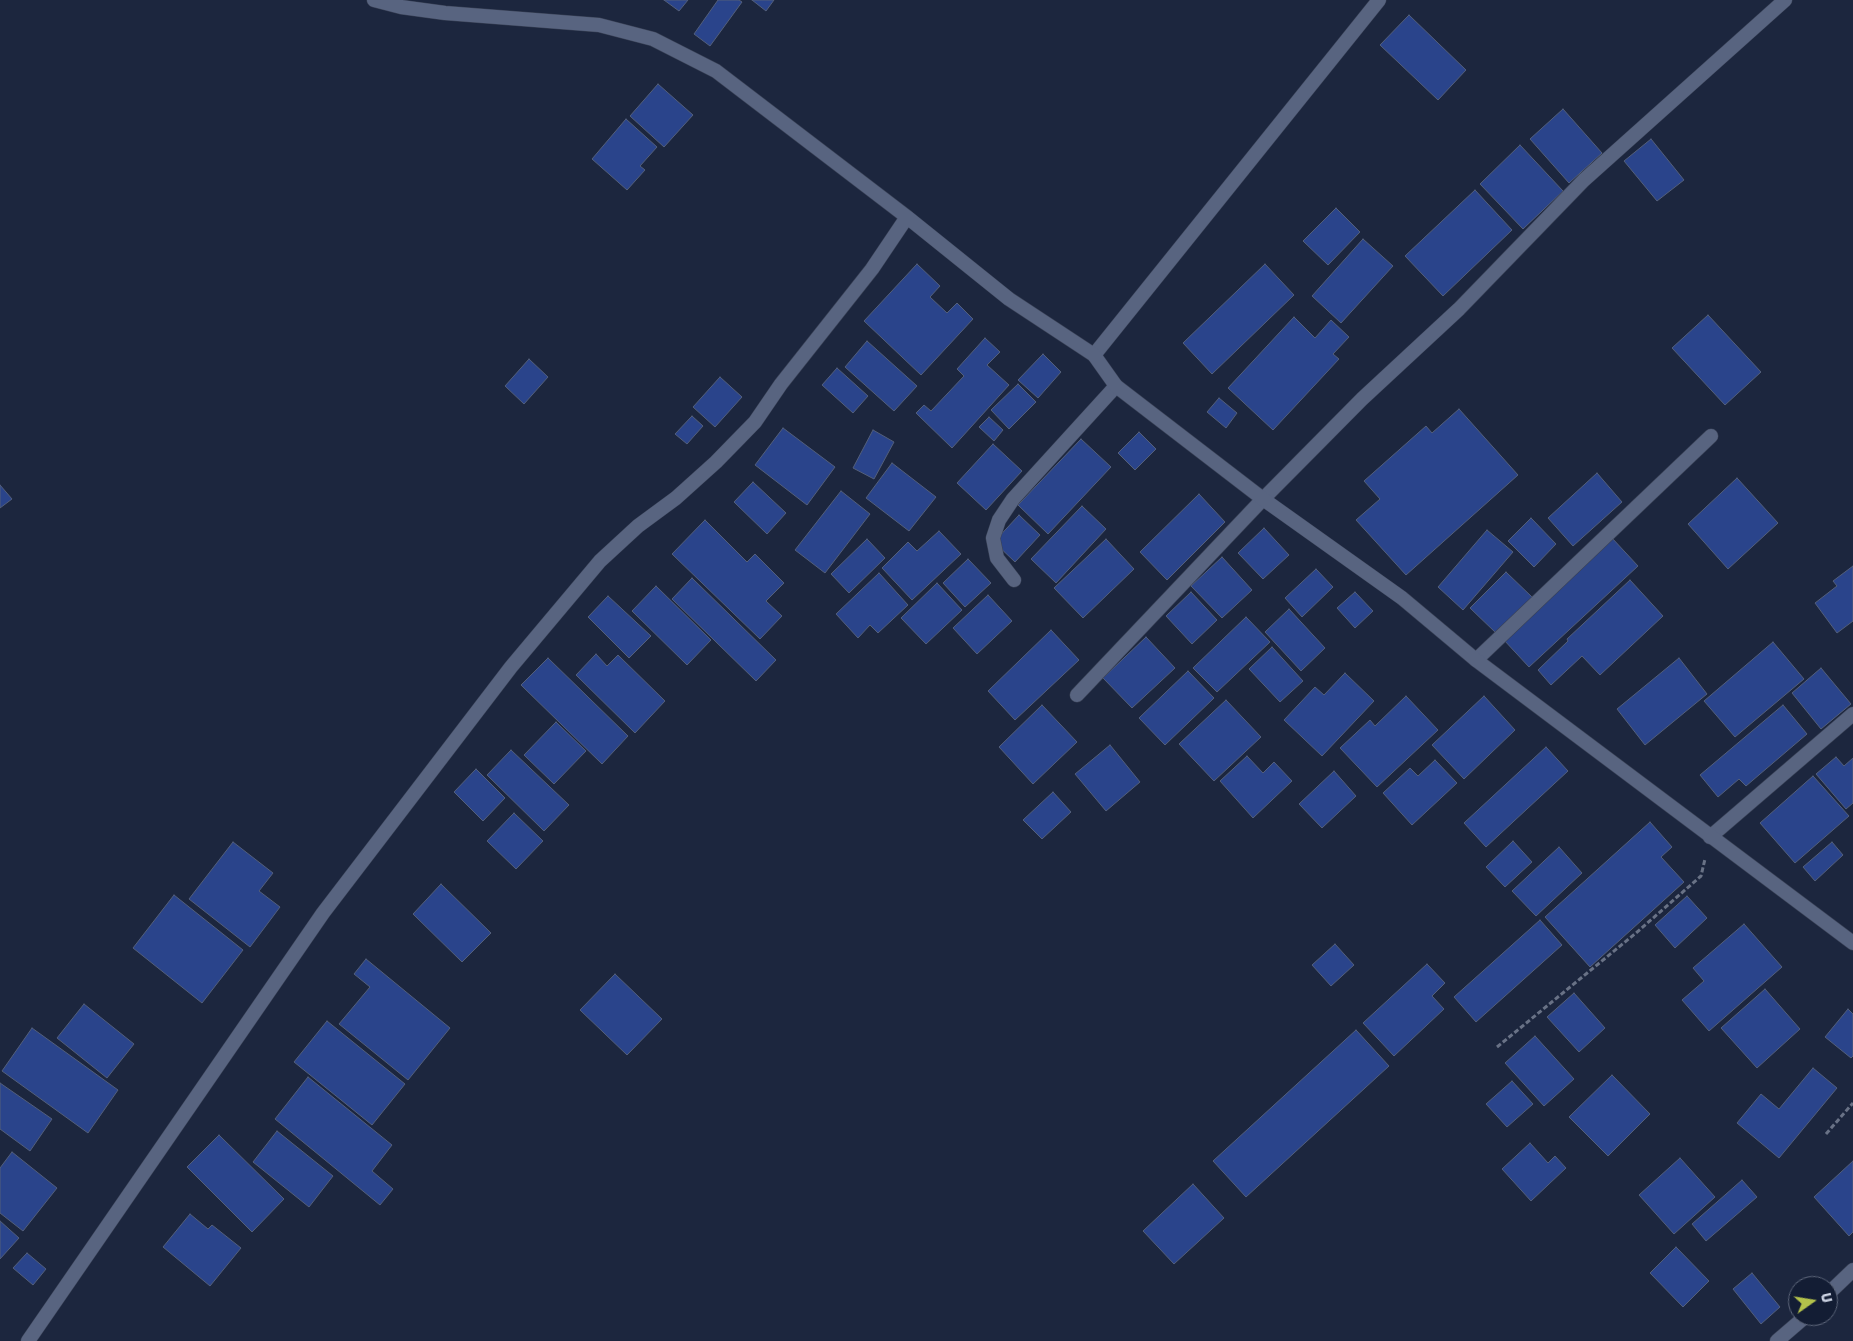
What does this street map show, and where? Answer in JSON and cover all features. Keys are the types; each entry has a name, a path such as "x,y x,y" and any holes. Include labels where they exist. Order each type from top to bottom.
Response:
{"street":[{"path":"374,0 401,7 445,14 599,25 653,39 716,71 1009,299 1094,355 1116,386 1263,499 1402,598 1476,660 1853,943"},
{"path":"1094,355 1379,0"},
{"path":"1077,696 1263,499 1362,399 1458,309 1584,180 1786,0"},
{"path":"28,1341 323,913 511,667 600,561 638,526 676,498 755,422 781,384 872,269 907,218"},
{"path":"1014,580 997,558 993,538 999,520 1013,498 1116,386"},
{"path":"1476,660 1711,436"},
{"path":"1710,837 1853,714"},
{"path":"1838,1284 1853,1270"},
{"path":"1777,1341 1794,1326"}],"path":[{"path":"1497,1047 1636,933 1701,876 1710,837"},
{"path":"1826,1134 1853,1103"}],"building":[{"path":"664,0 688,0 679,11"},
{"path":"718,0 739,0 742,2 710,46 694,34"},
{"path":"752,0 774,0 766,11"},
{"path":"1409,15 1466,70 1438,100 1380,45"},
{"path":"658,84 693,115 664,147 630,116"},
{"path":"1563,109 1602,153 1569,183 1530,139"},
{"path":"626,119 657,147 640,166 645,170 627,190 592,159"},
{"path":"1651,139 1684,180 1657,201 1624,161"},
{"path":"1520,145 1563,191 1523,229 1480,184"},
{"path":"1475,190 1512,230 1443,296 1405,256"},
{"path":"1336,208 1360,232 1328,265 1303,241"},
{"path":"1363,239 1393,266 1341,323 1312,296"},
{"path":"917,264 940,286 930,297 947,313 957,303 973,319 921,375 864,321"},
{"path":"1265,264 1294,295 1212,374 1183,343"},
{"path":"1708,315 1761,372 1725,405 1672,348"},
{"path":"1294,317 1315,338 1331,320 1349,337 1333,354 1339,359 1273,430 1228,388"},
{"path":"985,338 1000,352 987,365 1009,385 952,448 916,413 924,405 931,411 964,376 957,369"},
{"path":"867,341 917,386 894,411 845,367"},
{"path":"1043,354 1061,372 1038,398 1018,380"},
{"path":"529,359 548,377 524,404 505,386"},
{"path":"837,368 868,396 853,413 822,385"},
{"path":"720,377 742,397 715,427 693,407"},
{"path":"1018,384 1036,402 1009,429 991,410"},
{"path":"1219,398 1237,413 1226,428 1207,412"},
{"path":"1459,409 1518,475 1406,575 1356,520 1380,499 1364,481 1426,426 1432,433"},
{"path":"692,416 703,426 687,444 675,434"},
{"path":"989,417 1003,430 994,441 979,427"},
{"path":"783,428 835,467 807,505 755,465"},
{"path":"873,430 894,442 874,479 853,468"},
{"path":"1139,432 1156,449 1135,470 1118,453"},
{"path":"1081,439 1111,467 1048,534 1018,505"},
{"path":"993,444 1022,471 986,510 957,483"},
{"path":"892,463 936,497 909,531 866,498"},
{"path":"1597,473 1622,502 1573,546 1548,518"},
{"path":"1737,478 1778,523 1728,569 1688,524"},
{"path":"753,482 786,513 767,534 734,502"},
{"path":"0,485 12,499 0,508"},
{"path":"841,491 870,514 825,573 795,550"},
{"path":"1199,494 1225,522 1167,580 1140,552"},
{"path":"1082,506 1106,529 1056,583 1031,559"},
{"path":"1019,515 1040,535 1015,562 994,542"},
{"path":"1531,518 1556,544 1534,567 1508,541"},
{"path":"705,520 747,562 755,554 784,583 766,601 782,616 760,639 672,554"},
{"path":"1264,528 1289,555 1263,579 1238,553"},
{"path":"1487,530 1513,552 1463,610 1438,587"},
{"path":"939,531 961,554 912,600 882,568 908,542 917,551"},
{"path":"1612,538 1638,566 1529,667 1503,639"},
{"path":"867,539 885,558 849,593 831,574"},
{"path":"1106,539 1134,569 1083,618 1054,588"},
{"path":"1222,557 1252,590 1222,618 1191,586"},
{"path":"968,559 991,583 965,607 943,583"},
{"path":"1853,566 1853,621 1837,633 1815,603 1837,586 1833,581"},
{"path":"1316,569 1333,587 1302,617 1285,598"},
{"path":"1506,572 1532,597 1496,633 1470,608"},
{"path":"879,573 908,605 878,633 870,625 858,638 836,614"},
{"path":"692,578 776,660 756,681 672,599"},
{"path":"1630,580 1663,616 1600,675 1582,656 1551,685 1538,670 1568,641 1567,639"},
{"path":"937,583 962,610 926,644 901,618"},
{"path":"656,586 711,640 687,665 632,611"},
{"path":"1191,592 1217,620 1192,644 1166,616"},
{"path":"1355,592 1373,611 1355,628 1337,608"},
{"path":"988,595 1012,621 977,654 953,628"},
{"path":"608,596 651,636 629,658 588,617"},
{"path":"1289,609 1325,648 1301,671 1265,632"},
{"path":"1246,617 1270,642 1217,692 1193,668"},
{"path":"1051,630 1079,660 1015,720 988,691"},
{"path":"1146,637 1175,668 1132,708 1103,678"},
{"path":"1773,642 1804,679 1735,737 1704,701"},
{"path":"1272,647 1303,681 1280,702 1249,669"},
{"path":"596,654 607,666 618,655 665,701 635,733 576,675"},
{"path":"548,658 628,736 602,764 521,685"},
{"path":"1679,658 1707,694 1645,745 1617,709"},
{"path":"1821,668 1851,704 1821,729 1792,693"},
{"path":"1188,671 1214,698 1165,745 1139,718"},
{"path":"1345,673 1374,701 1322,756 1284,720 1315,687 1324,695"},
{"path":"1406,696 1438,730 1377,787 1340,748 1370,720 1375,726"},
{"path":"1484,696 1515,730 1464,779 1432,745"},
{"path":"1226,700 1261,737 1214,781 1179,744"},
{"path":"1042,705 1077,742 1033,784 999,747"},
{"path":"1783,705 1807,734 1746,786 1739,779 1718,797 1700,775"},
{"path":"556,722 586,751 554,784 524,755"},
{"path":"1110,745 1140,782 1106,811 1075,774"},
{"path":"1546,747 1568,771 1486,847 1464,823"},
{"path":"511,750 569,805 544,831 487,775"},
{"path":"1247,756 1263,773 1274,762 1292,781 1253,818 1220,781"},
{"path":"1836,757 1844,766 1853,758 1853,803 1846,809 1816,774"},
{"path":"1435,760 1457,783 1412,825 1383,793 1410,768 1418,776"},
{"path":"476,769 505,798 483,821 454,792"},
{"path":"1334,771 1356,796 1322,828 1299,804"},
{"path":"1813,776 1849,816 1795,863 1760,823"},
{"path":"1053,792 1071,812 1042,839 1023,820"},
{"path":"514,813 543,841 516,869 487,841"},
{"path":"1650,822 1672,847 1661,857 1684,882 1590,967 1545,917"},
{"path":"1513,841 1532,862 1505,887 1486,867"},
{"path":"233,842 273,873 259,891 280,907 250,947 189,899"},
{"path":"1832,842 1843,855 1815,881 1803,867"},
{"path":"1559,847 1582,873 1536,916 1512,891"},
{"path":"441,884 491,933 462,962 413,914"},
{"path":"174,895 243,950 202,1003 133,948"},
{"path":"1687,896 1707,918 1675,948 1655,925"},
{"path":"1540,920 1562,945 1476,1022 1454,997"},
{"path":"1744,924 1782,967 1709,1031 1682,1000 1704,981 1693,968"},
{"path":"1335,944 1354,965 1331,986 1312,965"},
{"path":"366,959 450,1028 408,1080 339,1024 370,987 354,974"},
{"path":"1427,964 1445,983 1432,996 1444,1009 1394,1056 1363,1023"},
{"path":"615,974 662,1019 627,1055 580,1010"},
{"path":"1765,989 1800,1029 1757,1068 1721,1028"},
{"path":"1574,993 1605,1028 1579,1052 1547,1017"},
{"path":"84,1004 134,1044 107,1078 57,1038"},
{"path":"1848,1009 1853,1014 1853,1056 1851,1058 1825,1037"},
{"path":"327,1021 405,1084 372,1125 294,1062"},
{"path":"32,1028 118,1090 88,1133 2,1071"},
{"path":"1356,1030 1389,1066 1246,1197 1213,1161"},
{"path":"1535,1036 1574,1079 1544,1106 1505,1063"},
{"path":"1813,1068 1837,1088 1779,1158 1737,1123 1761,1094 1779,1109"},
{"path":"1612,1075 1650,1114 1608,1156 1569,1117"},
{"path":"308,1077 392,1145 372,1171 393,1189 380,1205 275,1119"},
{"path":"1512,1081 1533,1104 1507,1127 1486,1104"},
{"path":"0,1083 52,1119 30,1151 0,1129"},
{"path":"277,1131 333,1176 309,1207 253,1162"},
{"path":"219,1135 284,1199 252,1232 187,1167"},
{"path":"1530,1143 1548,1163 1555,1156 1566,1168 1531,1201 1502,1169"},
{"path":"12,1152 57,1188 23,1231 0,1213 0,1168"},
{"path":"1680,1158 1715,1197 1674,1234 1639,1195"},
{"path":"1853,1161 1853,1232 1849,1236 1814,1197"},
{"path":"1742,1180 1757,1197 1706,1241 1692,1224"},
{"path":"1193,1184 1224,1218 1174,1264 1143,1231"},
{"path":"190,1214 208,1229 212,1225 241,1248 210,1286 163,1247"},
{"path":"0,1221 19,1238 0,1259"},
{"path":"1676,1247 1709,1281 1683,1307 1650,1273"},
{"path":"27,1253 46,1269 33,1285 13,1268"},
{"path":"1752,1273 1780,1307 1761,1324 1733,1289"}]}
